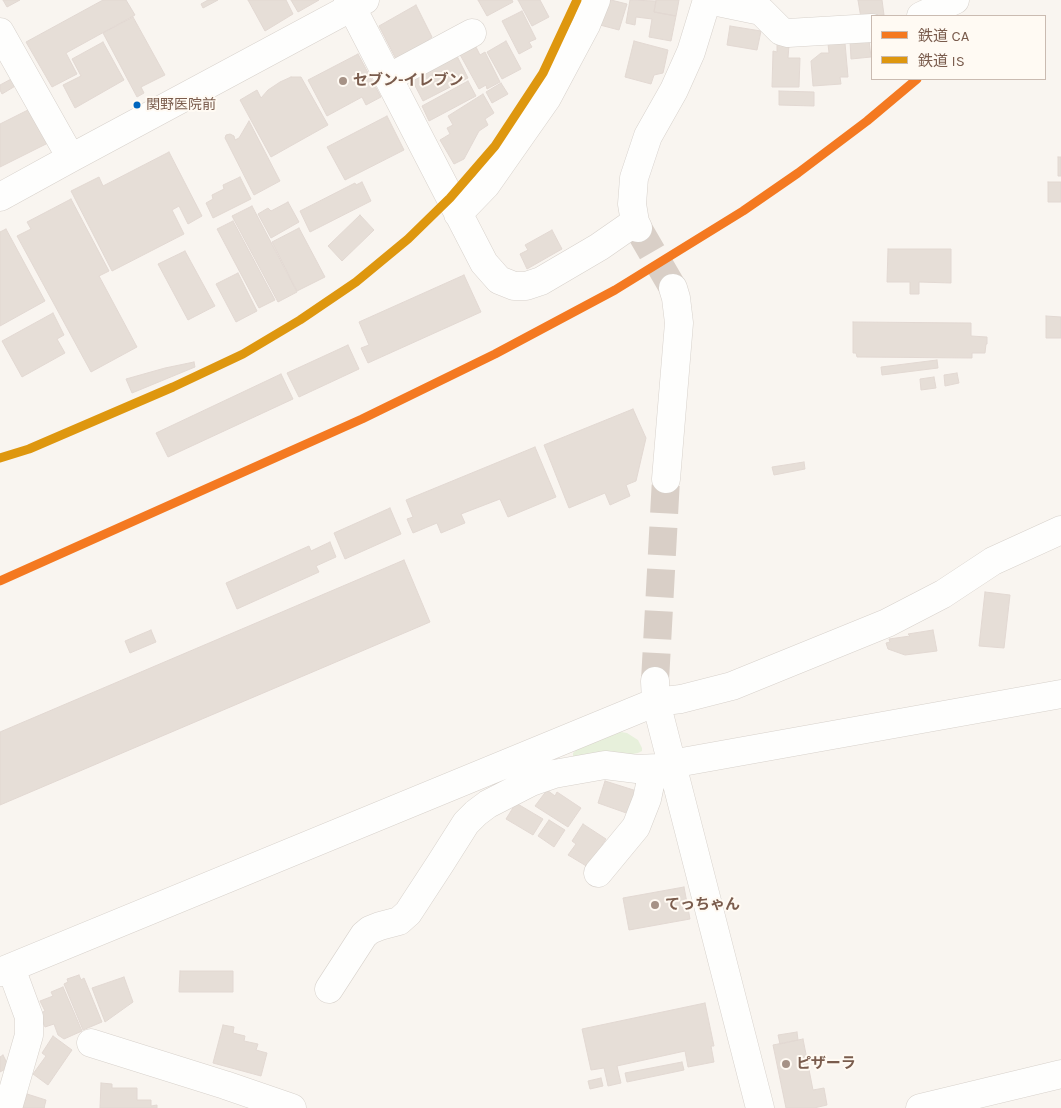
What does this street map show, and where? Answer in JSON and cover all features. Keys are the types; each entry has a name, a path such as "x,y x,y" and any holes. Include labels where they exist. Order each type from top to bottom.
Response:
{"street":[{"path":"458,214 486,185 547,98 586,25 596,0"},
{"path":"0,197 355,2 388,78 484,263 499,280 514,286 526,286 541,281 636,225 632,204 634,178 648,136 674,90 690,52 707,0 761,11 781,31 788,33 871,28"},
{"path":"922,15 955,0"},
{"path":"0,32 71,158"},
{"path":"388,78 472,34"},
{"path":"666,479 678,323 676,298 672,288"},
{"path":"8,1108 29,1035 29,1017 5,970 655,691 682,699 732,686 887,623 943,594 993,561 1061,530"},
{"path":"655,691 664,766 760,1108"},
{"path":"329,989 364,935 380,926 399,921 408,913 466,823 488,804 531,782 554,774 605,765 637,769 664,766 1061,694"},
{"path":"598,873 636,827 647,799 652,775 664,766"},
{"path":"91,1043 225,1084 292,1108"},
{"path":"920,1108 1061,1074"}],"green space":[{"path":"615,731 627,733 638,740 642,751 633,754 577,758 573,756 573,753 578,748 598,737 604,739"}],"building":[{"path":"3,0 20,0 7,7"},
{"path":"103,0 126,0 135,15 66,53 77,74 52,87 26,42"},
{"path":"208,0 218,0 203,8 201,4"},
{"path":"248,0 286,0 293,14 265,31"},
{"path":"291,0 319,0 298,12"},
{"path":"478,0 512,0 513,2 487,16"},
{"path":"518,0 540,0 549,17 532,26"},
{"path":"603,0 627,4 619,30 596,24"},
{"path":"630,0 656,1 654,12 676,16 671,41 649,37 652,19 636,17 635,25 626,23"},
{"path":"656,0 679,0 676,16 654,12"},
{"path":"858,0 882,0 884,15 871,15 871,17 861,18"},
{"path":"416,5 432,37 428,40 432,47 399,65 379,26"},
{"path":"522,11 536,39 529,42 532,47 519,54 502,21"},
{"path":"133,17 165,75 141,87 144,93 137,97 103,33"},
{"path":"730,26 761,31 757,50 727,45"},
{"path":"869,40 871,57 851,59 850,41"},
{"path":"506,41 521,69 502,79 487,52"},
{"path":"634,41 668,50 663,73 654,75 651,84 625,77"},
{"path":"103,42 124,80 75,108 63,85 81,76 72,59"},
{"path":"474,43 480,55 485,52 500,82 487,89 486,85 479,89 458,51"},
{"path":"845,43 848,77 840,77 841,84 813,86 811,61 821,53 829,53 828,44"},
{"path":"777,44 789,45 788,58 800,58 799,87 772,87 773,51 777,52"},
{"path":"358,54 381,97 366,105 362,97 327,116 308,80"},
{"path":"456,54 468,78 423,101 411,78"},
{"path":"291,77 301,77 328,125 271,157 240,100 257,90 261,98 268,90"},
{"path":"13,78 17,85 2,94 0,85"},
{"path":"468,81 476,96 429,121 422,106"},
{"path":"501,83 508,94 492,103 486,92"},
{"path":"779,91 814,92 814,106 779,105"},
{"path":"483,94 494,113 485,119 488,125 479,131 464,159 454,164 440,140 450,134 447,128 453,125 448,116"},
{"path":"32,108 50,142 0,167 0,124"},
{"path":"387,116 404,150 345,180 327,147"},
{"path":"249,121 280,181 254,195 225,138 226,135 230,134 234,136 235,140 239,138"},
{"path":"169,152 202,216 188,224 179,206 172,210 184,234 112,271 71,191 99,177 103,186"},
{"path":"1058,157 1061,157 1061,176 1058,176"},
{"path":"240,177 251,199 213,218 206,203 213,199 212,195 224,189 223,185"},
{"path":"362,182 371,201 310,232 300,211 355,183 356,185"},
{"path":"1048,182 1061,182 1061,202 1048,202"},
{"path":"71,199 109,271 99,276 137,347 91,372 17,236 31,229 27,222"},
{"path":"288,202 299,222 271,238 258,214 268,208 271,211"},
{"path":"252,206 297,292 278,302 232,216"},
{"path":"360,215 374,230 342,261 328,246"},
{"path":"233,221 275,300 259,308 217,229"},
{"path":"299,228 325,277 297,291 272,242"},
{"path":"6,229 45,301 0,326 0,232"},
{"path":"552,230 562,249 527,269 520,254 528,250 525,245"},
{"path":"888,249 951,249 951,283 919,282 919,294 910,294 910,282 887,282"},
{"path":"185,251 215,306 188,320 158,264"},
{"path":"238,273 257,311 236,322 216,284"},
{"path":"464,275 481,312 368,363 361,348 369,345 359,322"},
{"path":"53,313 64,335 57,339 65,353 22,377 2,341"},
{"path":"1046,316 1061,317 1061,338 1046,338"},
{"path":"853,322 971,323 971,336 987,337 987,344 985,353 972,353 972,358 857,357 856,353 853,353"},
{"path":"348,345 359,369 299,397 287,373"},
{"path":"937,360 938,368 882,375 881,367"},
{"path":"194,362 195,367 132,393 126,379 165,368"},
{"path":"957,373 959,383 945,386 944,375"},
{"path":"281,374 293,399 168,457 156,433"},
{"path":"934,377 936,388 921,390 920,379"},
{"path":"633,409 646,438 636,481 626,485 630,496 610,505 605,493 569,508 544,445"},
{"path":"535,447 556,497 508,517 500,499 461,514 465,523 441,533 437,523 413,533 407,519 413,517 406,500"},
{"path":"804,462 805,469 774,475 772,467"},
{"path":"390,508 401,534 345,559 334,533"},
{"path":"330,542 336,557 316,566 319,572 237,609 226,583 309,546 311,551"},
{"path":"404,560 430,622 0,805 0,732"},
{"path":"985,592 1010,595 1004,648 979,646"},
{"path":"151,630 156,642 130,653 125,641"},
{"path":"933,630 937,651 905,655 888,649 886,643 890,642 889,639"},
{"path":"605,781 640,792 632,815 598,803"},
{"path":"547,790 555,796 557,792 581,808 568,827 535,806"},
{"path":"516,803 543,819 533,835 506,819"},
{"path":"549,820 565,830 554,847 538,836"},
{"path":"583,824 606,839 588,867 568,855 576,844 572,841"},
{"path":"684,887 690,919 629,930 623,898"},
{"path":"180,971 233,971 233,992 179,992"},
{"path":"79,975 81,980 84,978 102,1022 83,1030 64,984 68,982 67,979"},
{"path":"124,977 133,1002 105,1022 92,988"},
{"path":"63,987 82,1031 64,1039 58,1035 54,1024 45,1027 39,1014 45,1011 40,1001 53,996 51,992"},
{"path":"705,1003 714,1046 711,1046 714,1062 688,1067 685,1051 617,1066 621,1083 608,1086 604,1068 591,1070 582,1029"},
{"path":"223,1025 234,1027 233,1033 245,1036 244,1041 258,1044 256,1050 267,1053 261,1076 213,1063"},
{"path":"797,1032 798,1040 780,1044 778,1035"},
{"path":"53,1036 72,1050 48,1085 33,1074 46,1056 42,1053"},
{"path":"803,1039 813,1090 824,1088 827,1105 814,1108 786,1108 773,1045"},
{"path":"3,1055 9,1067 0,1072 0,1057"},
{"path":"682,1062 684,1070 627,1082 625,1073"},
{"path":"601,1078 603,1086 590,1089 588,1081"},
{"path":"101,1083 112,1084 112,1088 137,1088 137,1100 151,1100 151,1106 157,1105 157,1108 100,1108"},
{"path":"27,1094 46,1100 44,1108 22,1108"}],"tunnel":[{"path":"638,228 673,288"},
{"path":"655,681 666,479"}],"rail line":[{"name":"IS","path":"0,458 29,449 173,387 243,354 300,320 356,282 408,239 450,198 495,146 543,73 577,0"},
{"name":"CA","path":"0,581 362,419 495,354 615,290 743,211 798,173 867,121 916,80"}],"place":[{"name":"セブン-イレブン","path":"343,81"},
{"name":"関野医院前","path":"137,105"},
{"name":"てっちゃん","path":"655,905"},
{"name":"ピザーラ","path":"786,1064"}]}
